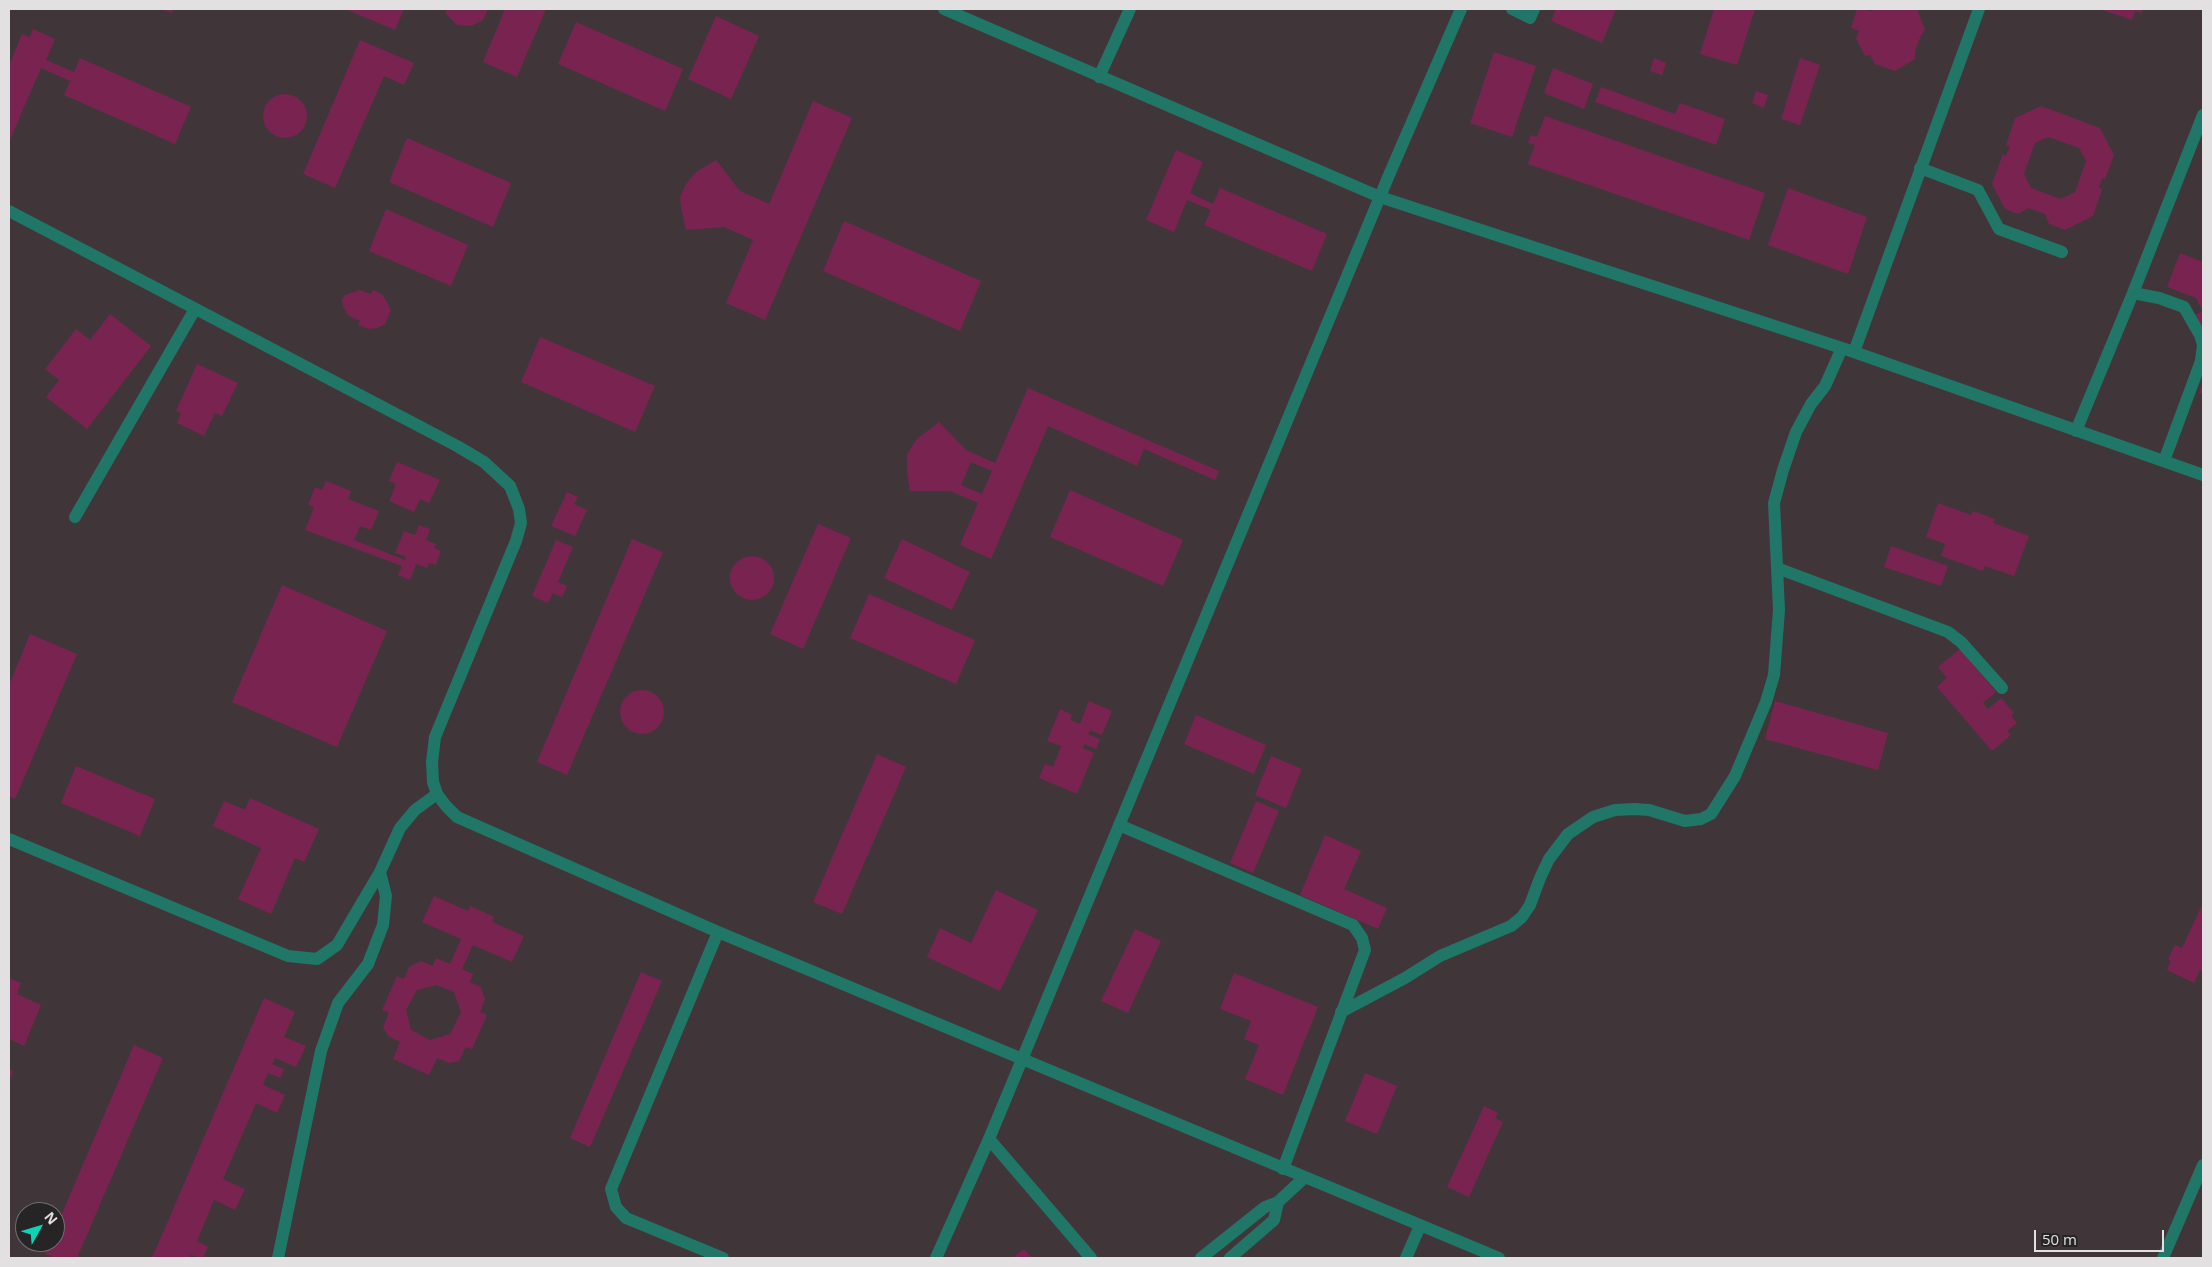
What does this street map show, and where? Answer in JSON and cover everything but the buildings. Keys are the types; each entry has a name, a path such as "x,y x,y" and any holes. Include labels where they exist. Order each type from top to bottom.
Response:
{"street":[{"path":"944,9 1380,197 1848,350 2203,475"},
{"path":"1099,77 1130,9"},
{"path":"936,1258 990,1139 1380,197 1461,9"},
{"path":"1512,9 1530,18 1534,9"},
{"path":"1341,1012 1405,978 1440,956 1511,926 1522,917 1530,905 1540,878 1550,859 1568,834 1593,817 1616,810 1635,809 1649,810 1686,821 1701,819 1711,814 1735,776 1763,709 1771,684 1778,640 1779,610 1774,503 1796,432 1811,404 1848,350 1920,168 1979,9"},
{"path":"2076,431 2134,293 2203,114"},
{"path":"1920,168 1978,190 1999,229 2062,252"},
{"path":"9,211 457,446 500,474 510,486 516,497 520,523 516,541 435,737 432,762 433,782 437,794 457,817 718,932 1499,1258"},
{"path":"2134,293 2159,298 2184,307 2200,335 2203,345 2201,361 2164,460"},
{"path":"75,516 195,309"},
{"path":"1777,568 1948,632 1961,642 2002,688"},
{"path":"9,839 288,956 317,959 337,945 380,872 400,828 415,810 437,794"},
{"path":"1119,825 1354,925 1362,938 1364,950 1283,1169"},
{"path":"278,1258 321,1051 338,1003 368,964 383,925 386,896 380,872"},
{"path":"718,932 611,1189 616,1207 626,1218 723,1258"},
{"path":"990,1139 1091,1258"},
{"path":"2163,1258 2203,1165"},
{"path":"1202,1258 1265,1207 1278,1202 1304,1178"},
{"path":"1230,1258 1274,1220 1278,1202"},
{"path":"1406,1258 1420,1226"}],"shaded area":[{"path":"9,9 2203,9 2203,1258 9,1258"}]}
